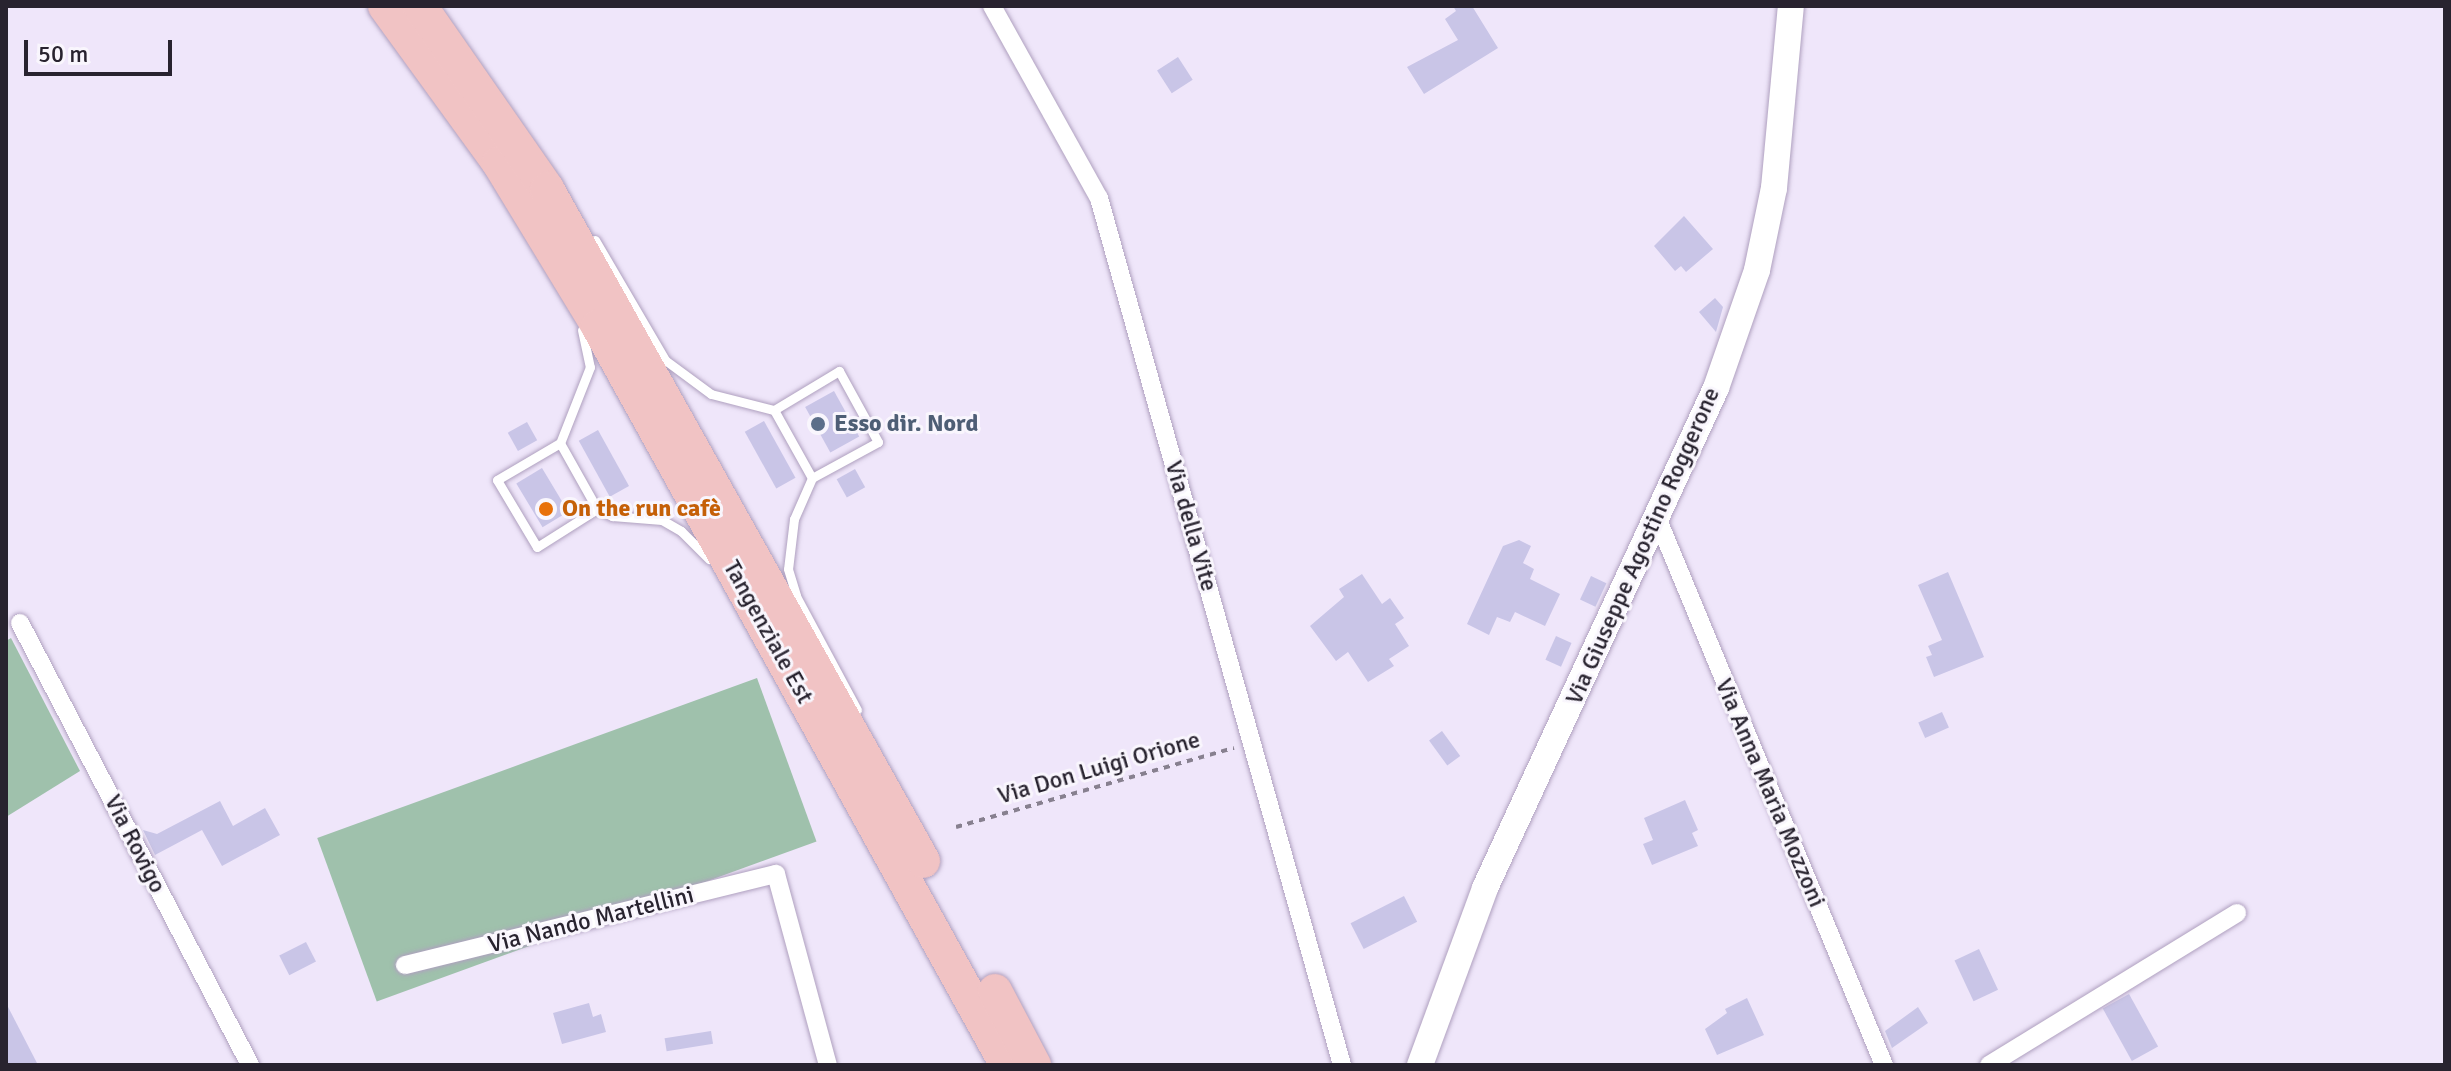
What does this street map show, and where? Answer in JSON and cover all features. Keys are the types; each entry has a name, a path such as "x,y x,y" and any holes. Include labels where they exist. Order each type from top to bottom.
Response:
{"highway":[{"name":"Tangenziale Est","path":"385,6 499,163 1034,1065"},
{"name":"Tangenziale Est","path":"420,6 558,198 857,767 1007,1065"}],"street":[{"name":"Via della Vite","path":"992,6 1099,198 1342,1065"},
{"name":"Via Giuseppe Agostino Roggerone","path":"1420,1065 1485,888 1658,520 1716,388 1757,270 1774,188 1791,6"},
{"name":"Via Anna Maria Mozzoni","path":"1658,520 1884,1065"},
{"name":"Via Rovigo","path":"20,623 250,1065"},
{"name":"Via Nando Martellini","path":"405,965 776,874 828,1065"},
{"path":"1989,1065 2237,913"}],"lane":[{"path":"499,163 507,203"},
{"path":"588,228 665,360 711,394 774,410 839,371 878,442 812,478 787,549 796,596 857,709 857,767"},
{"path":"577,321 589,347 584,388 560,443 497,480 537,547 597,509"},
{"path":"774,410 812,478"},
{"path":"560,443 597,509 612,516 662,520 703,551 744,618"},
{"path":"808,732 857,767"}],"path":[{"name":"Via Don Luigi Orione","path":"956,827 1251,743"}],"green space":[{"path":"11,638 80,771 6,817 6,641"},
{"path":"757,678 817,842 377,1002 317,838"}],"building":[{"path":"1453,6 1472,6 1498,48 1424,94 1407,67 1458,40 1445,19 1456,11"},
{"path":"1178,57 1193,80 1172,93 1157,71"},
{"path":"1684,216 1713,249 1686,272 1681,266 1675,271 1654,246"},
{"path":"1715,298 1723,307 1716,332 1699,312"},
{"path":"834,391 859,436 830,452 805,407"},
{"path":"764,421 796,478 776,489 745,432"},
{"path":"527,422 537,440 518,451 508,433"},
{"path":"598,430 629,486 610,497 579,441"},
{"path":"542,468 568,512 543,527 516,483"},
{"path":"855,469 865,487 847,498 837,479"},
{"path":"1519,540 1531,546 1523,563 1534,569 1530,579 1560,594 1545,626 1515,612 1510,622 1497,617 1489,635 1467,624 1503,546"},
{"path":"1948,572 1984,657 1934,677 1926,657 1932,655 1928,646 1942,640 1918,585"},
{"path":"1362,574 1382,604 1390,598 1404,618 1395,624 1409,646 1389,659 1394,666 1368,682 1348,652 1336,661 1310,626 1344,597 1339,589"},
{"path":"1591,576 1606,583 1595,607 1580,600"},
{"path":"1556,636 1572,643 1561,667 1545,660"},
{"path":"1942,712 1949,728 1925,738 1918,723"},
{"path":"1442,731 1460,756 1447,765 1429,740"},
{"path":"1685,800 1698,830 1692,833 1698,846 1652,865 1643,844 1653,840 1644,818"},
{"path":"220,801 233,826 265,808 280,835 222,866 202,830 155,855 143,830 157,834"},
{"path":"1404,896 1417,922 1364,949 1351,923"},
{"path":"306,942 316,962 289,975 279,956"},
{"path":"1979,949 1998,990 1974,1001 1955,960"},
{"path":"2129,994 2158,1046 2132,1061 2103,1009"},
{"path":"1747,998 1764,1035 1717,1055 1705,1029 1727,1013 1725,1009"},
{"path":"6,1003 38,1065 6,1065"},
{"path":"589,1003 593,1017 601,1014 606,1032 562,1044 553,1013"},
{"path":"1918,1007 1928,1023 1892,1048 1885,1031"},
{"path":"711,1031 713,1044 667,1051 665,1038"}],"place":[{"name":"Esso dir. Nord","path":"818,424"},
{"name":"On the run cafè","path":"546,509"}]}
